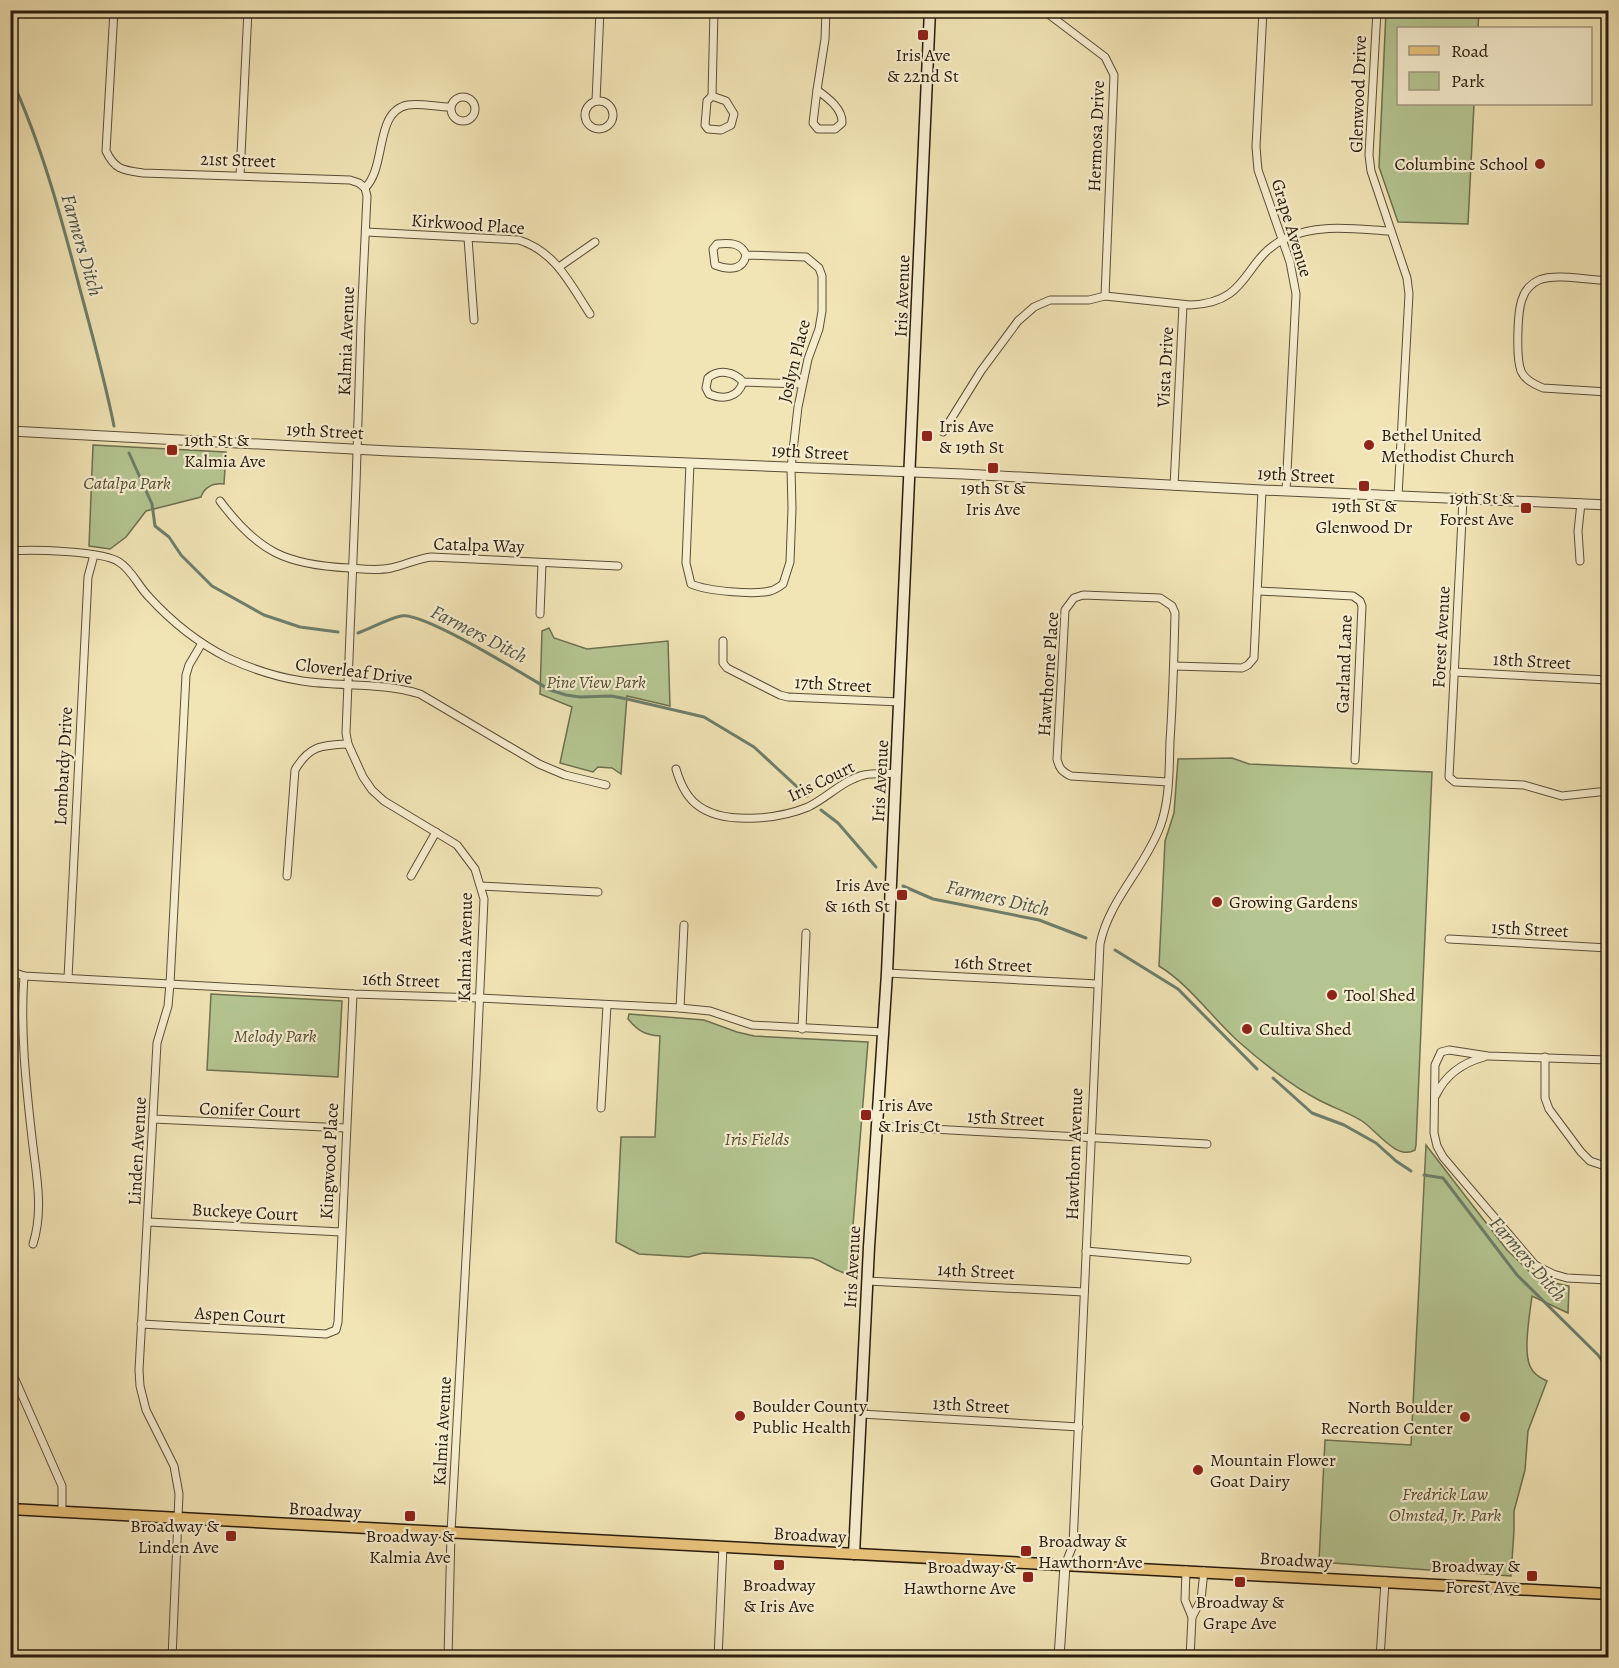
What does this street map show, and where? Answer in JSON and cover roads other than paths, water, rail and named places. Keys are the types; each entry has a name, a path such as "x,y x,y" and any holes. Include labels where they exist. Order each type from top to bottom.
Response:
{"main road":[{"name":"Iris Avenue","path":"854,1554 867,1281 887,974 897,773 930,10"},
{"name":"Broadway","path":"10,1509 1608,1594"}],"street":[{"name":"21st Street","path":"114,10 106,151 111,161 122,170 143,173 350,180 360,183 365,188"},
{"path":"240,175 248,10"},
{"path":"596,101 600,10"},
{"path":"712,96 718,96 726,101 734,114 731,125 721,130 708,129 705,125 707,101 712,96 714,10"},
{"path":"817,90 829,99 841,114 842,123 835,129 818,129 813,123 817,90 825,39 826,10"},
{"name":"Hermosa Drive","path":"1044,10 1105,57 1114,75 1105,296"},
{"name":"Grape Avenue","path":"1263,10 1256,147 1258,170 1290,262 1296,294 1286,491"},
{"name":"Glenwood Drive","path":"1377,10 1369,155 1371,171 1407,278 1409,294 1398,496"},
{"path":"596,101 605,102 611,108 613,117 609,125 601,129 592,128 586,122 584,113 588,105 596,101"},
{"path":"365,188 375,174 387,122 392,114 401,107 410,105 450,108"},
{"name":"Kalmia Avenue","path":"365,188 367,196 366,232 345,733 363,777 372,790 384,801 456,845 475,869 482,886 484,899 451,1532 448,1658"},
{"path":"1183,305 1203,305 1228,295 1242,283 1264,254 1282,240 1311,230 1329,228 1390,231"},
{"name":"Kirkwood Place","path":"366,232 519,240 532,244 547,254 559,267 590,314"},
{"path":"468,238 474,320"},
{"path":"559,267 595,242"},
{"name":"Joslyn Place","path":"721,244 740,245 746,255 743,264 738,267 718,267 713,259 713,249 721,244"},
{"name":"Joslyn Place","path":"690,462 686,563 691,584 709,590 758,592 771,591 783,584 790,562 791,468 801,384 819,329 822,311 822,276 819,268 806,257 746,255"},
{"path":"1608,281 1548,278 1535,282 1526,290 1522,298 1518,361 1522,373 1534,384 1543,388 1608,392"},
{"name":"Vista Drive","path":"943,432 981,371 1025,313 1050,300 1089,300 1105,296 1183,305 1174,486"},
{"path":"743,382 740,390 732,396 713,396 707,392 708,378 717,372 736,375 743,382 801,384"},
{"name":"19th Street","path":"10,431 357,449 690,462 1608,505"},
{"path":"1174,666 1242,668 1248,665 1255,654 1262,490"},
{"name":"Forest Avenue","path":"1463,499 1449,777 1455,782 1524,785 1562,796 1608,791"},
{"name":"Catalpa Way","path":"220,501 246,532 279,555 318,567 378,570 431,557 618,566"},
{"path":"1580,561 1578,531 1581,503"},
{"name":"Cloverleaf Drive","path":"10,551 108,557 125,567 172,621 226,657 277,676 304,681 400,687 420,694 539,764 565,776 606,785"},
{"name":"Lombardy Drive","path":"68,978 88,577 94,555"},
{"path":"540,614 542,563"},
{"name":"Garland Lane","path":"1258,591 1353,596 1360,601 1362,606 1355,760"},
{"name":"Hawthorne Place","path":"1168,782 1071,776 1064,773 1059,766 1057,759 1065,610 1069,603 1083,595 1160,598 1167,601 1175,613 1174,666"},
{"name":"17th Street","path":"723,640 723,663 727,668 780,695 900,702"},
{"name":"Linden Avenue","path":"172,1658 176,1519 179,1494 177,1475 146,1410 141,1392 139,1370 157,1043 168,1006 170,984 186,675 189,664 202,643"},
{"name":"Hawthorn Avenue","path":"1059,1658 1065,1565 1073,1545 1100,944 1103,928 1148,854 1161,825 1168,782 1174,666"},
{"name":"18th Street","path":"1454,672 1608,680"},
{"path":"287,876 292,781 295,770 302,758 310,751 323,745 348,744"},
{"name":"Iris Court","path":"676,769 683,790 704,810 726,816 755,818 783,815 808,807 829,796 850,780 865,775 897,773"},
{"path":"411,876 436,832"},
{"path":"482,886 598,892"},
{"path":"680,1008 684,926"},
{"path":"802,1029 806,933"},
{"name":"15th Street","path":"1449,939 1608,948"},
{"path":"10,970 24,976 23,1017 27,1082 39,1198 38,1226 33,1244"},
{"name":"16th Street","path":"887,974 1098,984"},
{"name":"16th Street","path":"24,976 353,994 680,1008 710,1011 752,1025 883,1032"},
{"name":"Kingwood Place","path":"336,1329 353,994"},
{"path":"601,1108 607,1005"},
{"path":"1608,1060 1488,1056 1449,1050 1441,1052 1435,1065 1434,1132 1443,1158 1531,1262 1553,1274 1567,1278 1608,1280"},
{"path":"1435,1097 1446,1079 1460,1066 1488,1056"},
{"path":"1545,1057 1545,1098 1549,1109 1590,1161 1608,1167"},
{"name":"Conifer Court","path":"153,1119 346,1128"},
{"name":"15th Street","path":"876,1126 1207,1144"},
{"name":"Buckeye Court","path":"148,1222 341,1232"},
{"path":"1086,1251 1187,1260"},
{"name":"14th Street","path":"867,1281 1084,1292"},
{"name":"Aspen Court","path":"141,1324 326,1334 336,1329"},
{"path":"10,1368 62,1486 62,1511"},
{"name":"13th Street","path":"861,1414 1079,1427"},
{"path":"718,1658 723,1546"},
{"path":"1186,1570 1185,1600 1192,1617"},
{"path":"1190,1658 1192,1617 1201,1600 1204,1571"},
{"path":"1380,1658 1385,1581"}],"waterway":[{"name":"Farmers Ditch","path":"10,76 42,156 59,210 99,359 114,426"},
{"name":"Farmers Ditch","path":"129,453 152,504 155,526 169,537 181,555 212,586 264,615 300,627 338,632"},
{"name":"Farmers Ditch","path":"358,633 396,617 413,617 430,623 498,659 550,690 580,697 611,696 704,717 754,747 807,796"},
{"name":"Farmers Ditch","path":"821,810 838,823 876,867"},
{"name":"Farmers Ditch","path":"903,886 933,899 1039,920 1086,938"},
{"name":"Farmers Ditch","path":"1115,950 1178,989 1257,1069"},
{"name":"Farmers Ditch","path":"1273,1078 1312,1113 1344,1125 1376,1143 1411,1171"},
{"name":"Farmers Ditch","path":"1424,1175 1443,1178 1517,1275 1598,1355 1608,1369"}],"place":[{"name":"Iris Ave & 22nd St","path":"923,35"},
{"name":"Columbine School","path":"1540,164"},
{"name":"Iris Ave & 19th St","path":"927,436"},
{"name":"Bethel United Methodist Church","path":"1369,445"},
{"name":"19th St & Kalmia Ave","path":"172,450"},
{"name":"19th St & Iris Ave","path":"993,468"},
{"name":"19th St & Glenwood Dr","path":"1364,486"},
{"name":"19th St & Forest Ave","path":"1526,508"},
{"name":"Iris Ave & 16th St","path":"902,895"},
{"name":"Growing Gardens","path":"1217,902"},
{"name":"Tool Shed","path":"1332,995"},
{"name":"Cultiva Shed","path":"1247,1029"},
{"name":"Iris Ave & Iris Ct","path":"866,1115"},
{"name":"Boulder County Public Health","path":"740,1416"},
{"name":"North Boulder Recreation Center","path":"1465,1417"},
{"name":"Mountain Flower Goat Dairy","path":"1198,1470"},
{"name":"Broadway & Kalmia Ave","path":"410,1516"},
{"name":"Broadway & Linden Ave","path":"231,1536"},
{"name":"Broadway & Hawthorn Ave","path":"1026,1551"},
{"name":"Broadway & Iris Ave","path":"779,1565"},
{"name":"Broadway & Forest Ave","path":"1532,1576"},
{"name":"Broadway & Hawthorne Ave","path":"1028,1577"},
{"name":"Broadway & Grape Ave","path":"1240,1582"}],"park label":[{"name":"Catalpa Park","path":"127,483"},
{"name":"Pine View Park","path":"596,682"},
{"name":"Melody Park","path":"275,1036"},
{"name":"Iris Fields","path":"757,1139"},
{"name":"Fredrick Law Olmsted, Jr. Park","path":"1445,1504"}]}
